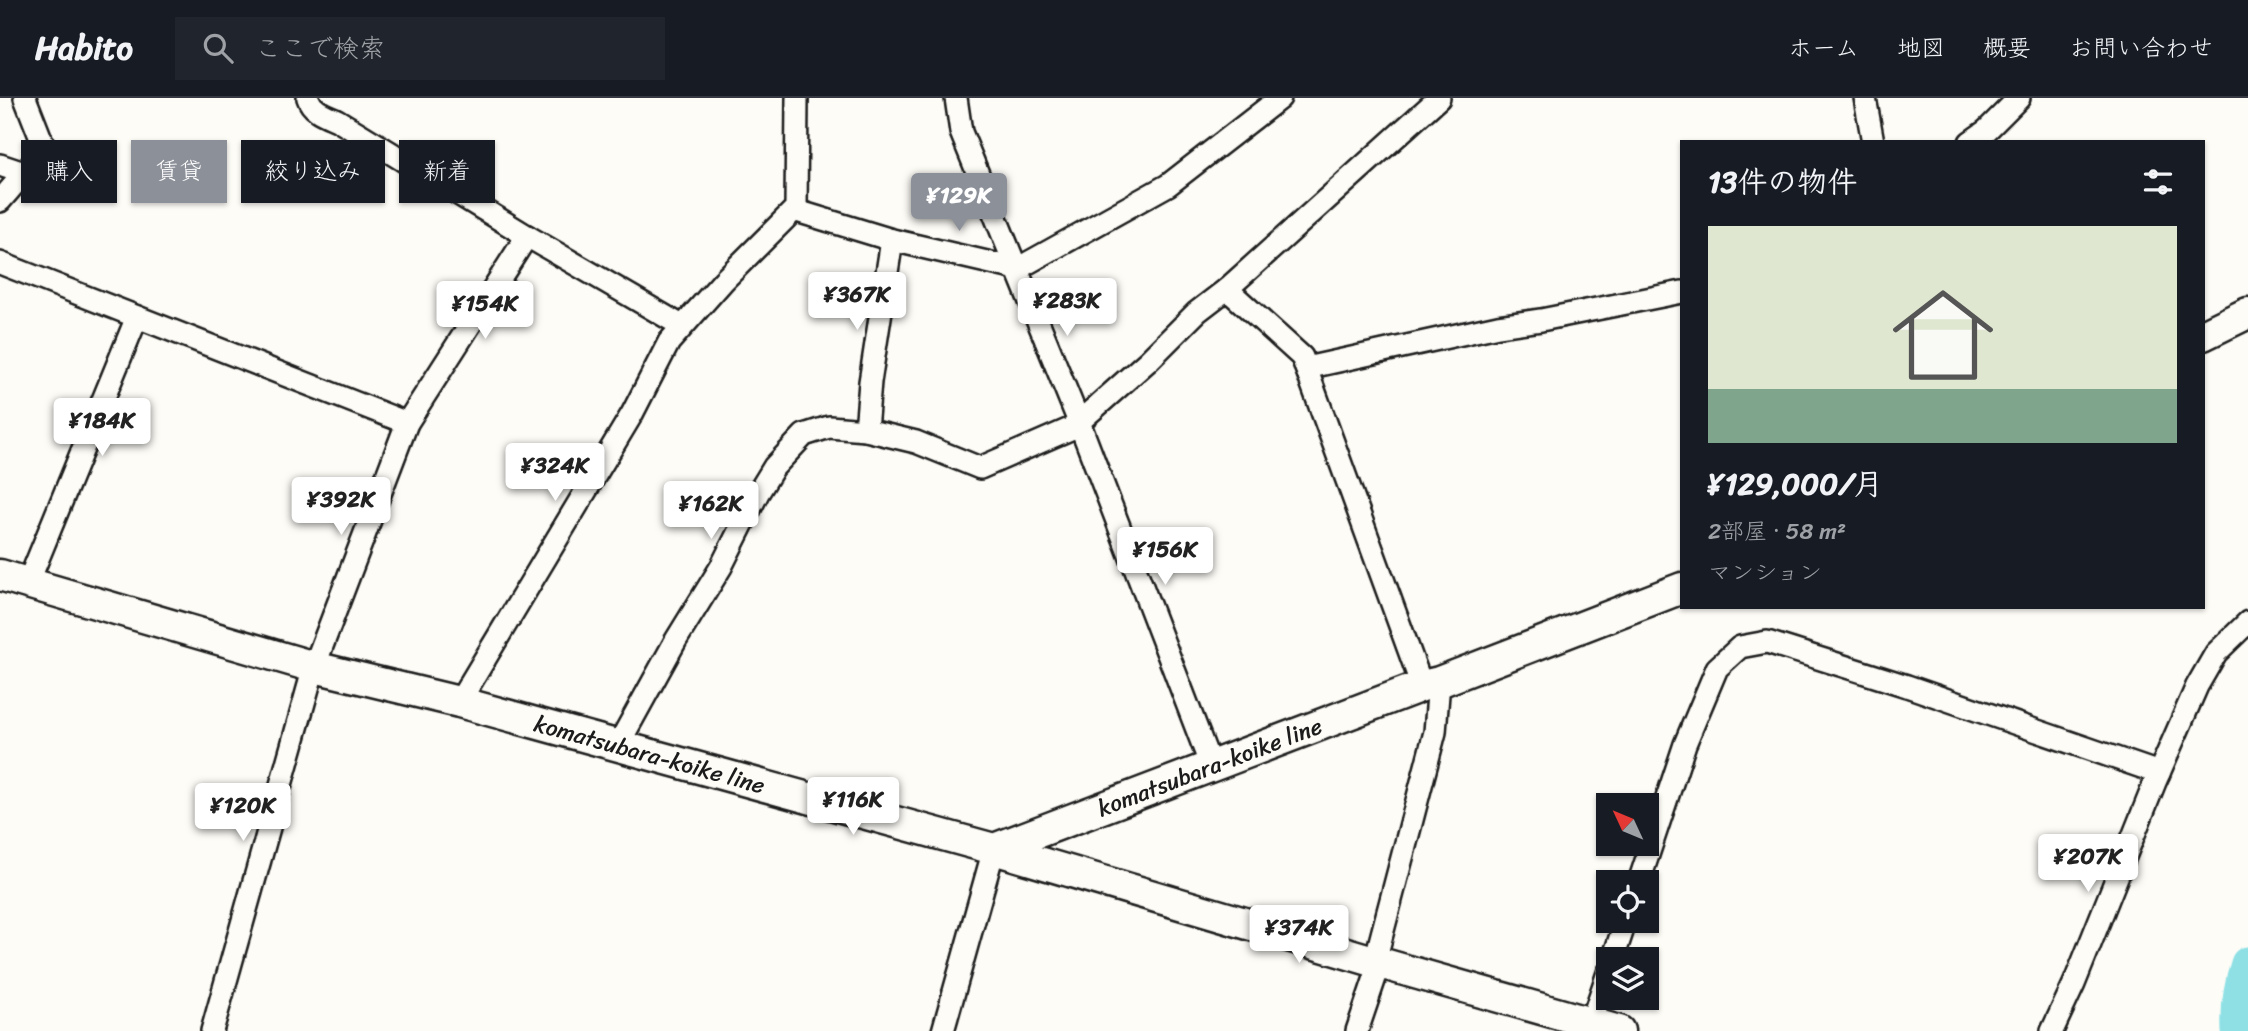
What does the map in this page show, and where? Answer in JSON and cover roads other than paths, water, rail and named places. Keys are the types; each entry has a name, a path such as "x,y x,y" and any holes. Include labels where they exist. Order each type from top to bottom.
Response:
{"main road":[{"path":"2205,334 2248,313"},
{"name":"komatsubara-koike line","path":"14,579 314,667 459,702 994,849 1680,589"},
{"path":"994,849 1605,1027"}],"street":[{"path":"25,98 41,140"},
{"path":"309,98 309,103 320,113 358,132 527,236 682,326"},
{"path":"459,702 632,414 669,342 724,280 796,208 797,98"},
{"path":"956,98 961,132 1079,422 1211,766"},
{"path":"796,208 800,212 892,240 1017,269 1168,185 1280,98"},
{"path":"617,747 746,522 758,493 774,467 804,435 830,427 866,430 916,442 980,468 1070,429 1149,360 1197,312 1227,289 1439,98"},
{"path":"1865,98 1873,140"},
{"path":"1973,140 1987,130 2019,98"},
{"path":"0,165 21,172"},
{"path":"0,201 21,176"},
{"path":"212,1031 314,667 407,423 527,236"},
{"path":"866,430 870,382 892,240"},
{"path":"0,263 407,423"},
{"path":"1227,289 1302,357 1430,684 1435,732 1378,962 1357,1031"},
{"path":"1306,368 1498,326 1680,292"},
{"path":"14,579 137,317"},
{"path":"2052,1031 2197,686 2216,653 2248,622"},
{"path":"1643,870 1685,744 1717,668 1740,647 1767,642 1907,686 2159,773"},
{"path":"943,1031 994,849"}],"waterway":[{"path":"2239,1031 2240,997 2248,964"}]}
